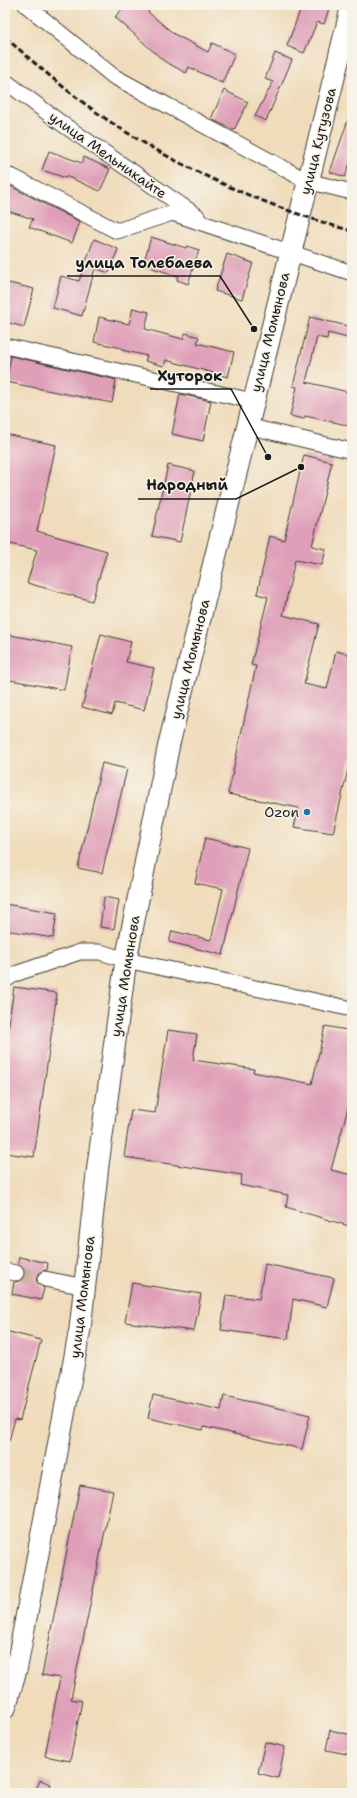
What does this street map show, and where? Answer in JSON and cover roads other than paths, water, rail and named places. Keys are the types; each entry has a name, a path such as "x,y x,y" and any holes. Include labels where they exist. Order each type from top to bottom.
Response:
{"main road":[{"name":"улица Кутузова","path":"290,253 352,5"},
{"name":"улица Момынова","path":"5,1708 17,1666 80,1329 98,1165 126,960 172,730 290,253"}],"street":[{"path":"26,5 113,76 307,181 352,192"},
{"name":"улица Мельникайте","path":"5,81 61,123 212,226"},
{"name":"улица Мельникайте","path":"5,175 13,177 117,231 172,213 352,273"},
{"path":"5,346 253,401"},
{"path":"247,426 352,452"},
{"path":"5,980 15,974 80,952 100,952 126,960 352,1009"},
{"path":"45,1279 85,1287"}],"tunnel":[{"path":"16,1273 45,1279"}],"railway":[{"path":"5,37 82,102 137,139 196,171 257,199 352,231"}],"place":[{"name":"улица Толебаева","path":"254,329"},
{"name":"Хуторок","path":"268,457"},
{"name":"Народный","path":"301,467"},
{"name":"Ozon","path":"307,812"}]}
